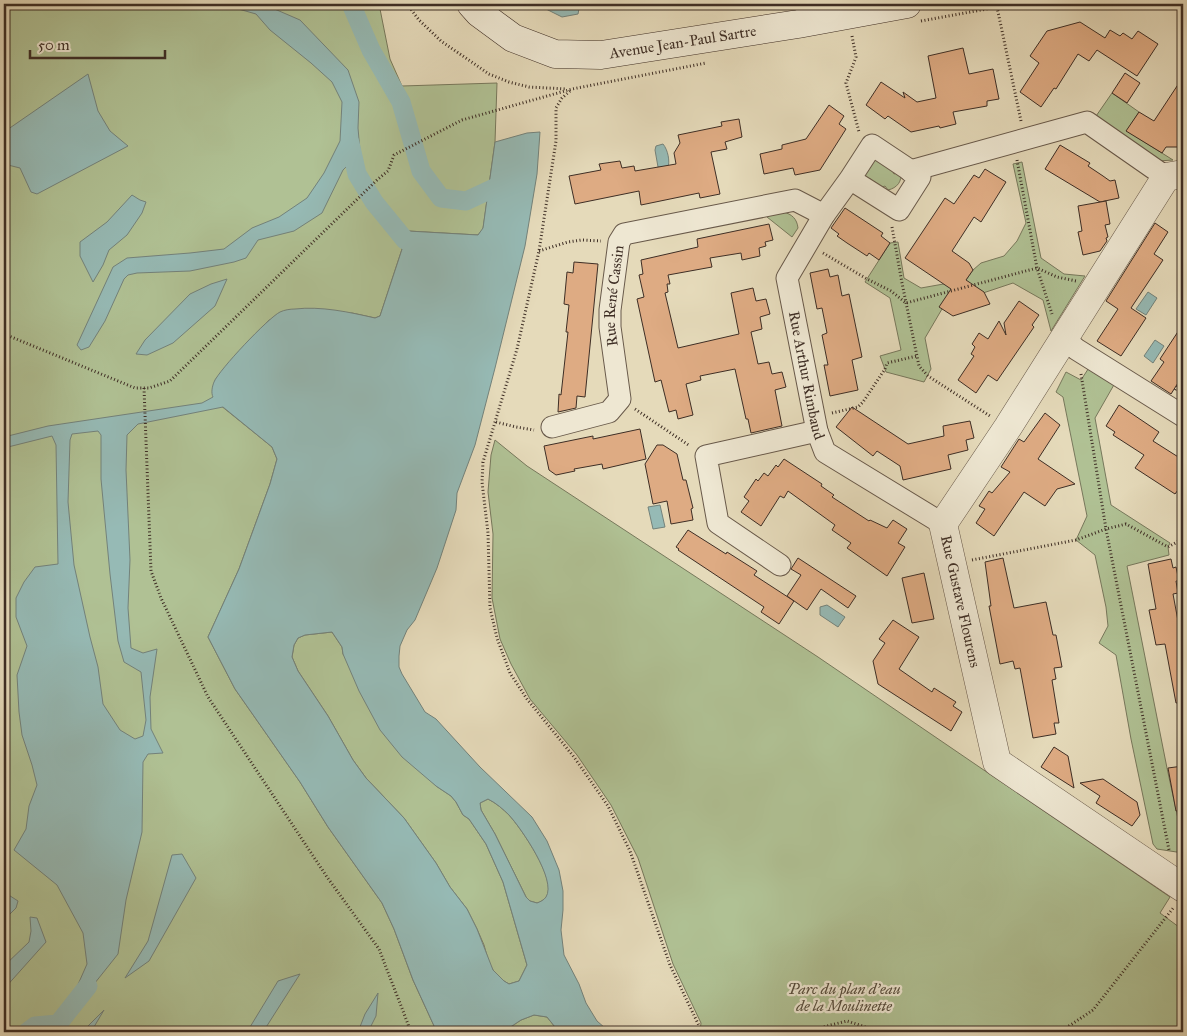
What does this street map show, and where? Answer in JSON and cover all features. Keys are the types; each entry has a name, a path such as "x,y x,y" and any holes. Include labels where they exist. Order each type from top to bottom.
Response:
{"street":[{"name":"Avenue Jean-Paul Sartre","path":"471,4 479,13 513,38 555,54 601,55 798,24 907,4"},
{"path":"910,171 1087,122 1175,175"},
{"path":"850,179 899,210 920,177 872,145 866,155"},
{"name":"Rue Arthur Rimbaud","path":"866,155 824,215 787,278 816,424 825,452 943,524"},
{"name":"Rue Gustave Flourens","path":"1175,175 1099,285 1070,343 1008,427 943,524 997,762 1180,895"},
{"name":"Rue René Cassin","path":"620,399 610,328 610,310 619,242 624,234 795,200 824,215"},
{"path":"1070,343 1183,416"},
{"path":"552,427 609,412 620,399"},
{"path":"780,566 718,523 706,456 816,424"}],"path":[{"path":"407,4 419,20 440,41 489,74 529,87 572,89"},
{"path":"996,7 1019,141 1037,268 1056,324 1070,343 1169,850 1174,856"},
{"path":"852,35 856,57 846,82 866,155"},
{"path":"4,334 135,388 149,388 170,381 388,172 394,155 462,120 572,89"},
{"path":"572,89 562,98 556,108 556,141 539,250 517,349 483,462 482,482 488,533 490,608 497,638 510,673 527,699 574,757 608,806 630,851 670,965 702,1032"},
{"path":"889,204 894,243 919,366 928,376 1008,427"},
{"path":"539,250 582,240 619,242"},
{"path":"807,244 866,280 891,291 906,303"},
{"path":"906,303 1037,268 1057,277 1099,285"},
{"path":"816,424 858,407 885,369 886,364 917,356"},
{"path":"144,388 151,572 161,598 208,697 327,876 379,949 410,1032"},
{"path":"620,399 706,456"},
{"path":"496,422 535,430 552,427"},
{"path":"952,566 976,559 1076,540 1126,524 1168,547 1179,541 1183,534"},
{"path":"1060,1032 1093,1010 1180,895"},
{"path":"811,1032 823,1027 847,1022 881,1032"}],"green space":[{"path":"4,4 379,4 390,59 402,86 497,83 495,142 483,229 478,235 408,231 380,316 375,318 352,313 269,320 215,380 220,405 272,447 277,459 270,484 239,569 208,637 235,689 382,903 413,980 438,1032 4,1032"},
{"path":"1112,93 1139,112 1127,131 1173,160 1158,161 1094,119"},
{"path":"877,160 890,166 894,174 900,172 900,181 894,188 888,190 885,186 880,188 872,183 871,179 863,180 863,172 872,161"},
{"path":"1022,162 1041,258 1064,274 1085,276 1051,331 1043,300 1013,283 983,293 960,306 942,309 925,338 931,369 924,382 886,372 880,356 901,350 890,298 865,282 890,243 898,242 904,278 921,288 966,280 981,263 1004,256 1017,241 1026,223 1013,164"},
{"path":"783,212 789,214 796,222 798,228 792,237 767,217"},
{"path":"1094,360 1119,376 1095,418 1111,505 1170,543 1168,547 1169,555 1127,566 1183,842 1183,853 1157,849 1153,844 1116,655 1099,643 1108,626 1095,555 1076,540 1087,516 1063,397 1056,392 1066,372 1081,380"},
{"name":"Parc du plan d'eau de la Moulinette","path":"495,440 527,466 818,657 1170,897 1160,913 1183,930 1183,1025 1176,1032 700,1032 701,1023 673,964 638,858 611,805 577,755 530,699 500,639 492,598 493,534 488,492 491,455"},
{"path":"332,632 342,647 343,654 425,775 436,786 451,796 486,844 503,882 527,965 519,981 509,984 493,970 484,945 467,909 404,818 366,778 353,760 328,716 298,671 292,657 294,645 298,638 305,635"},
{"path":"488,799 509,815 543,867 549,889 547,897 537,903 530,901 526,897 481,810 480,803"},
{"path":"534,1015 547,1017 559,1032 503,1032 521,1020"}],"water":[{"path":"203,4 263,4 300,20 348,70 359,102 358,128 362,173 350,163 343,170 322,213 294,231 258,240 246,258 190,271 128,275 124,279 105,321 89,347 81,350 77,345 113,267 127,258 224,249 252,228 279,217 307,198 324,173 340,141 342,102 332,82 270,30 256,14 228,6 205,9"},
{"path":"536,4 580,4 578,14 562,17"},
{"path":"88,74 98,111 110,131 128,146 37,194 31,192 20,168 4,164 4,132"},
{"path":"540,132 537,174 525,246 475,445 457,493 456,510 437,568 415,620 407,630 400,646 399,667 425,712 436,719 480,767 532,817 547,841 559,870 563,891 561,930 564,955 579,984 586,1003 597,1021 608,1032 559,1032 547,1017 534,1015 521,1020 503,1032 438,1032 435,1028 413,980 382,903 235,689 208,637 239,569 270,484 277,459 272,447 223,407 138,424 127,435 126,470 130,560 128,608 131,648 143,653 157,649 150,697 151,729 163,753 148,754 143,762 142,832 126,900 118,954 71,1013 76,989 87,964 83,933 57,885 14,850 26,829 29,806 37,785 22,735 19,712 17,675 27,646 16,617 16,598 24,582 35,567 58,564 56,445 52,436 4,448 4,437 48,426 202,403 213,397 214,382 234,356 265,324 283,311 315,308 375,318 380,316 408,231 478,235 483,228 495,142 527,133","holes":["98,431 101,435 101,479 118,641 124,662 141,672 146,720 143,736 135,739 120,730 103,704 98,667 74,565 68,502 70,440 72,434","332,632 342,647 343,654 359,691 380,730 402,757 436,786 451,796 486,844 503,882 527,965 519,981 509,984 493,970 467,909 404,818 366,778 353,760 328,716 298,671 292,657 294,645 298,638 305,635","488,799 499,806 509,815 529,842 547,879 548,889 546,897 542,901 537,903 530,901 526,897 481,810 480,803"]},
{"path":"663,144 668,156 668,168 658,167 655,150 656,146"},
{"path":"132,195 146,202 142,213 127,235 109,250 93,282 80,256 80,242 107,222"},
{"path":"227,279 215,306 173,343 147,355 136,354 145,340 190,294"},
{"path":"1148,292 1157,298 1146,315 1136,309"},
{"path":"1155,340 1164,346 1153,363 1144,356"},
{"path":"660,505 665,527 653,529 648,507"},
{"path":"827,605 845,617 838,627 820,615 820,607"},
{"path":"182,854 196,878 149,961 125,978 148,941 172,855"},
{"path":"4,892 18,901 16,908 4,920"},
{"path":"30,917 37,918 46,942 4,989 4,966 29,942 31,931"},
{"path":"300,974 263,1032 247,1032 278,981"},
{"path":"378,993 376,1016 368,1032 358,1032 365,1014"},
{"path":"104,1010 91,1032 82,1032"}],"building":[{"path":"1080,22 1105,38 1110,30 1120,36 1123,33 1132,39 1138,31 1158,44 1137,76 1097,50 1089,61 1078,54 1056,89 1054,88 1041,107 1020,92 1039,63 1030,56 1047,31"},
{"path":"963,48 969,74 993,69 999,99 987,101 987,106 953,112 956,124 911,132 888,116 885,119 866,105 881,82 905,98 903,92 917,102 936,98 928,56"},
{"path":"1125,73 1140,83 1127,103 1112,93"},
{"path":"1183,77 1183,147 1166,147 1162,153 1126,131 1139,112 1154,121"},
{"path":"829,105 844,116 839,124 846,129 820,170 795,175 793,168 764,174 760,154 782,149 782,145 806,139"},
{"path":"739,119 742,137 725,142 727,149 711,152 720,194 700,198 699,193 641,205 639,191 575,204 569,176 601,170 599,164 620,161 622,168 634,166 635,171 676,164 674,153 680,143 678,135 722,126 721,122"},
{"path":"1060,145 1090,163 1088,166 1110,181 1115,180 1119,198 1100,202 1045,169"},
{"path":"985,169 1006,182 981,222 974,217 952,251 969,263 973,270 966,280 984,292 990,304 953,316 939,307 951,289 905,258 945,198 954,204 974,175 979,178"},
{"path":"1106,201 1110,224 1105,225 1107,241 1100,251 1083,255 1078,232 1082,231 1078,206"},
{"path":"845,208 883,233 881,236 890,243 879,260 869,253 867,256 847,243 837,236 839,234 831,228"},
{"path":"1155,223 1168,232 1154,254 1163,260 1131,308 1146,318 1121,356 1097,341 1118,309 1106,301"},
{"path":"769,224 773,240 765,242 766,246 759,248 760,256 742,260 741,253 710,258 712,267 668,275 670,284 667,284 668,292 665,293 678,348 739,334 731,293 753,288 756,301 766,299 770,314 760,317 762,329 751,332 758,364 769,362 772,374 782,372 786,387 775,390 782,426 751,433 735,369 700,376 701,380 686,384 693,415 678,419 676,410 669,412 661,380 655,382 637,299 644,297 639,275 643,274 641,260 698,247 697,239"},
{"path":"574,262 598,264 585,397 577,396 576,408 558,412 568,332 566,332 569,305 564,304 567,272 573,273"},
{"path":"828,269 830,277 838,275 842,296 849,294 862,357 852,360 858,390 830,396 824,365 828,365 822,335 827,333 822,308 817,309 810,273"},
{"path":"1019,301 1039,315 1032,325 1034,327 997,381 988,375 976,393 958,380 974,356 971,354 975,347 972,344 979,333 988,339 999,321 1006,335 1004,323"},
{"path":"1183,324 1183,375 1171,394 1151,381 1164,362 1160,359"},
{"path":"1119,405 1159,432 1153,441 1183,460 1183,493 1178,490 1175,494 1135,468 1144,455 1113,435 1115,432 1106,426"},
{"path":"852,407 908,444 944,436 943,426 970,421 974,438 966,440 968,450 948,455 951,469 903,480 900,466 877,451 873,456 836,427"},
{"path":"1045,413 1060,425 1038,459 1075,484 1057,489 1045,506 1024,492 994,536 976,523 985,509 979,506 989,491 992,493 1010,472 1001,467 1019,439 1024,442"},
{"path":"640,429 646,459 603,469 602,464 574,469 575,471 556,475 549,470 544,446 593,436 593,439"},
{"path":"657,445 663,445 677,454 683,480 686,480 693,508 691,509 693,520 671,524 667,501 653,504 645,464"},
{"path":"784,459 822,484 821,486 834,495 832,497 869,521 887,528 893,520 907,529 898,543 905,547 887,576 847,548 851,543 832,530 835,525 788,491 784,498 780,496 761,526 741,512 749,501 744,497 756,479 758,481 764,473 768,476 776,465 778,467"},
{"path":"688,530 757,571 754,575 794,601 779,624 761,612 764,607 678,550 676,547"},
{"path":"798,558 856,596 848,608 821,589 807,610 787,596 801,575 791,569"},
{"path":"1003,558 1014,608 1046,602 1053,635 1056,635 1062,667 1054,668 1056,679 1052,680 1059,723 1054,723 1056,734 1033,738 1020,668 1015,669 1013,661 1000,664 989,606 991,606 985,562"},
{"path":"1171,559 1173,568 1176,567 1179,581 1176,581 1178,593 1173,594 1183,648 1183,702 1176,703 1165,644 1156,645 1149,610 1156,609 1148,564"},
{"path":"924,573 934,619 912,623 902,578"},
{"path":"893,620 919,637 899,669 932,692 934,688 956,702 953,706 962,712 951,731 878,684 873,661 885,643 879,639"},
{"path":"1054,747 1068,756 1074,788 1041,767"},
{"path":"1183,766 1183,810 1176,811 1168,768"},
{"path":"1103,779 1137,802 1140,815 1132,826 1096,803 1100,796 1080,783"}],"waterway":[{"path":"351,4 371,50 401,102 421,171 441,198 466,201 496,187 507,185"},
{"path":"350,143 357,174 374,202 405,240 428,249"},
{"path":"27,1032 35,1026 58,1024 88,986"}]}
